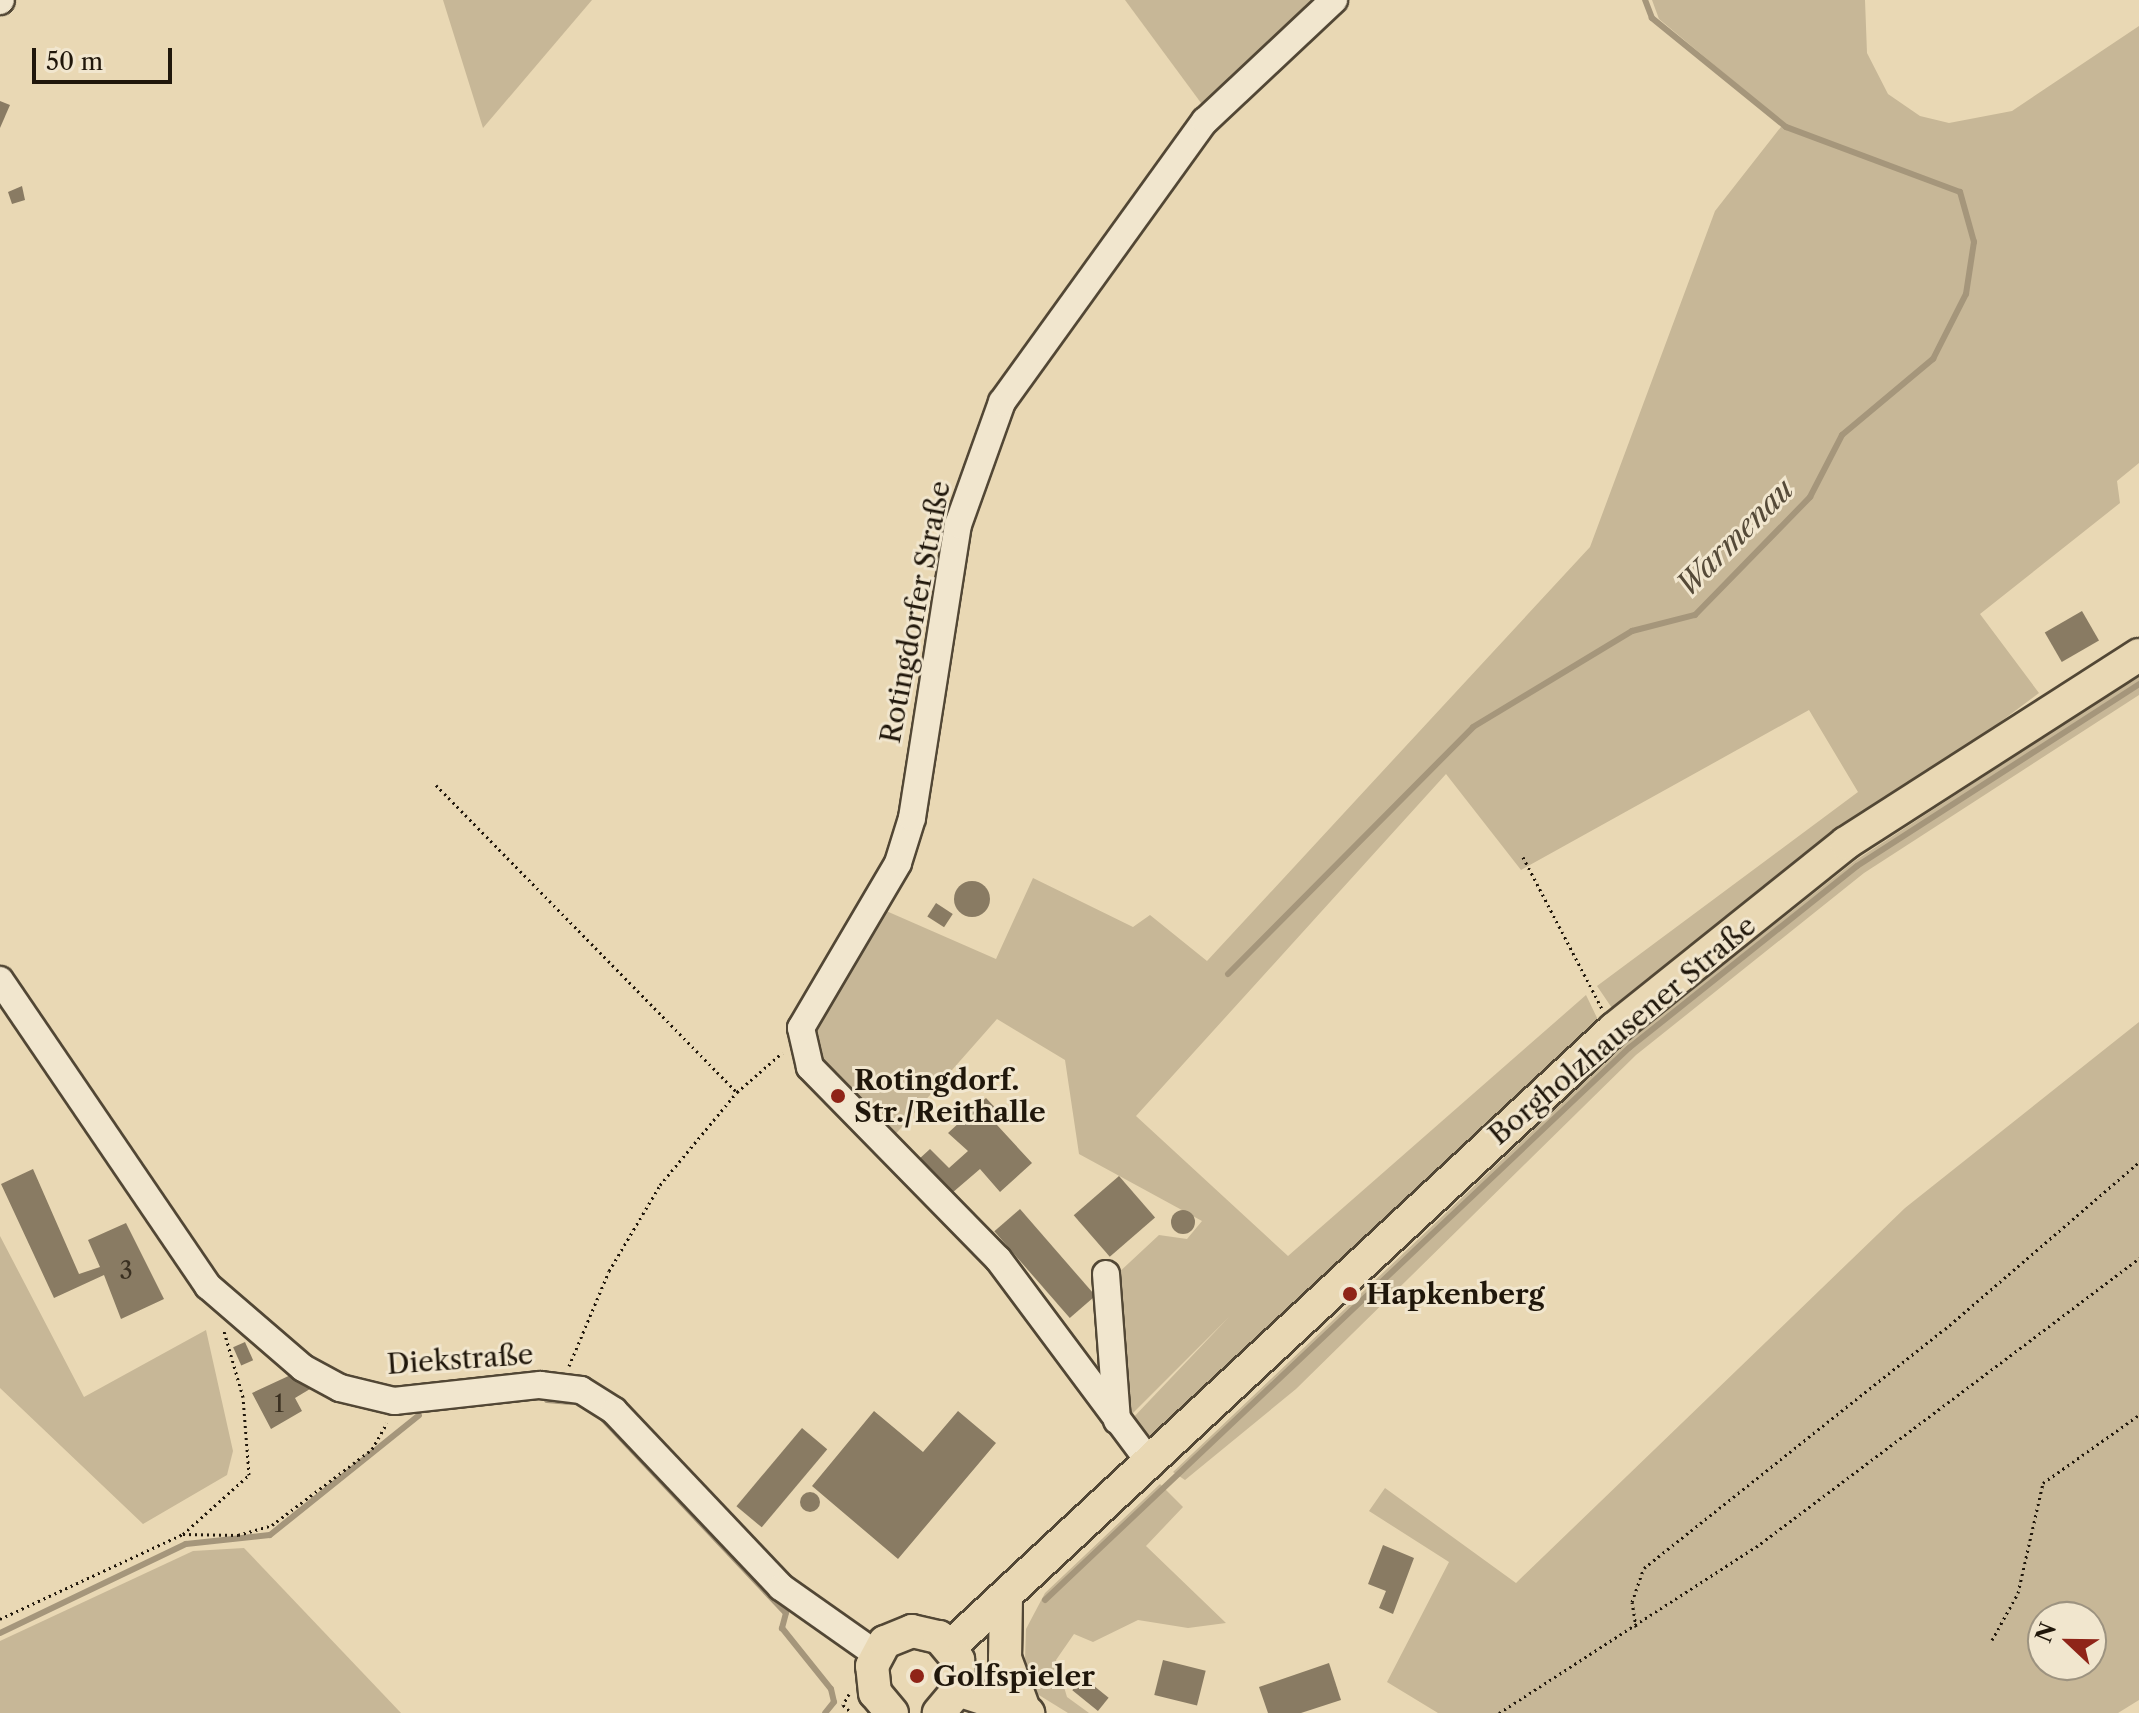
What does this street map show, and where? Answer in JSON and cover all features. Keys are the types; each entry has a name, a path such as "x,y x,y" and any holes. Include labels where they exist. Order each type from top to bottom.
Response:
{"main road":[{"name":"Borgholzhausener Straße","path":"950,1647 1151,1464 1614,1029 1846,843 2139,655"},
{"path":"882,1710 871,1680 876,1654 912,1631 950,1647 948,1701 1026,1712 1005,1658 1006,1597"}],"street":[{"name":"Rotingdorfer Straße","path":"800,1045 806,1011 876,906 902,848 958,525 1002,402 1205,121 1334,0"},
{"name":"Diekstraße","path":"0,980 223,1302 303,1368 340,1388 394,1401 567,1385 614,1411 781,1587 876,1654"},
{"path":"800,1045 810,1067 998,1259 1117,1425 1151,1464"},
{"path":"1106,1274 1117,1425"}],"path":[{"path":"436,785 737,1092"},
{"path":"1523,857 1614,1029"},
{"path":"567,1385 609,1271 660,1185 737,1092 800,1045"},
{"path":"1636,1627 1632,1602 1644,1568 1945,1329 2139,1162"},
{"path":"1499,1713 1756,1547 2139,1258"},
{"path":"0,1619 183,1534 249,1475 223,1302"},
{"path":"183,1534 238,1535 272,1525 372,1449 394,1401"},
{"path":"1992,1640 2018,1593 2043,1483 2139,1415"}],"shaded area":[{"path":"443,0 592,0 483,128"},
{"path":"1125,0 1321,0 1204,107"},
{"path":"1652,0 1865,0 1867,53 1888,94 1920,116 1949,123 2012,111 2139,26 2139,463 2117,481 2120,503 1980,614 2039,693 1614,1011 1597,986 1858,792 1809,710 1521,870 1446,774 1136,1116 1288,1256 1586,995 1600,1024 1148,1439 1130,1421 1229,1317 1127,1419 1115,1276 1159,1235 1187,1239 1202,1221 1079,1154 1065,1060 997,1019 893,1137 818,1065 810,1028 884,910 996,959 1033,878 1133,927 1150,915 1207,961 1590,547 1715,211 1784,123 1659,19"},
{"path":"2139,675 2139,695 1864,873 1636,1055 1296,1389 1185,1480 1173,1472 1623,1045 1856,860"},
{"path":"2139,1022 2139,1700 2118,1713 1438,1713 1387,1682 1449,1562 1369,1511 1385,1488 1516,1583 1905,1208"},
{"path":"0,1236 84,1397 206,1330 233,1451 227,1475 143,1524 0,1388"},
{"path":"1160,1484 1183,1507 1146,1546 1226,1623 1188,1628 1138,1620 1093,1642 1074,1634 1056,1660 1067,1697 1089,1713 1068,1713 1034,1692 1016,1664 1025,1660 1026,1629 1045,1593"},
{"path":"244,1548 401,1713 0,1713 0,1641 193,1551"}],"building":[{"path":"0,101 10,105 0,128"},
{"path":"22,186 25,200 12,204 8,192"},
{"path":"2082,611 2099,640 2062,662 2045,632"},
{"path":"972,881 985,886 990,899 985,912 972,917 959,912 954,899 959,886"},
{"path":"936,903 953,914 944,927 927,916"},
{"path":"986,1098 1005,1118 997,1125 1032,1163 1000,1192 980,1169 952,1193 918,1160 930,1149 949,1168 968,1151 948,1133"},
{"path":"33,1169 79,1274 100,1267 88,1240 126,1223 164,1299 121,1319 104,1275 54,1298 1,1184"},
{"path":"1119,1176 1155,1218 1110,1257 1074,1215"},
{"path":"1020,1209 1095,1296 1070,1318 994,1231"},
{"path":"1183,1210 1191,1214 1195,1222 1191,1230 1183,1234 1175,1230 1171,1222 1175,1214"},
{"path":"245,1342 253,1360 241,1366 233,1347"},
{"path":"295,1373 315,1386 295,1398 302,1411 271,1429 252,1393"},
{"path":"874,1411 923,1452 958,1411 996,1443 898,1559 812,1486"},
{"path":"802,1428 827,1449 762,1527 736,1506"},
{"path":"810,1492 817,1495 820,1502 817,1509 810,1512 803,1509 800,1502 803,1495"},
{"path":"1383,1545 1414,1558 1393,1614 1379,1608 1386,1591 1368,1584"},
{"path":"1163,1660 1206,1671 1197,1706 1154,1695"},
{"path":"1329,1663 1341,1700 1301,1713 1268,1713 1259,1687"},
{"path":"1083,1677 1109,1698 1098,1711 1072,1690"}],"waterway":[{"name":"Warmenau","path":"1228,974 1473,727 1632,631 1695,615 1810,497 1842,435 1933,359 1966,294 1974,242 1960,192 1786,127 1652,18 1645,0"},
{"path":"1045,1600 1629,1048 1857,866 2139,684"},
{"path":"547,1400 571,1402"},
{"path":"0,1633 186,1544 270,1535 419,1415"},
{"path":"602,1418 786,1613 782,1628 831,1689 834,1702 825,1713"}],"place":[{"name":"Rotingdorf. Str./Reithalle","path":"838,1096"},
{"name":"Hapkenberg","path":"1350,1294"},
{"name":"Golfspieler","path":"917,1676"}]}
